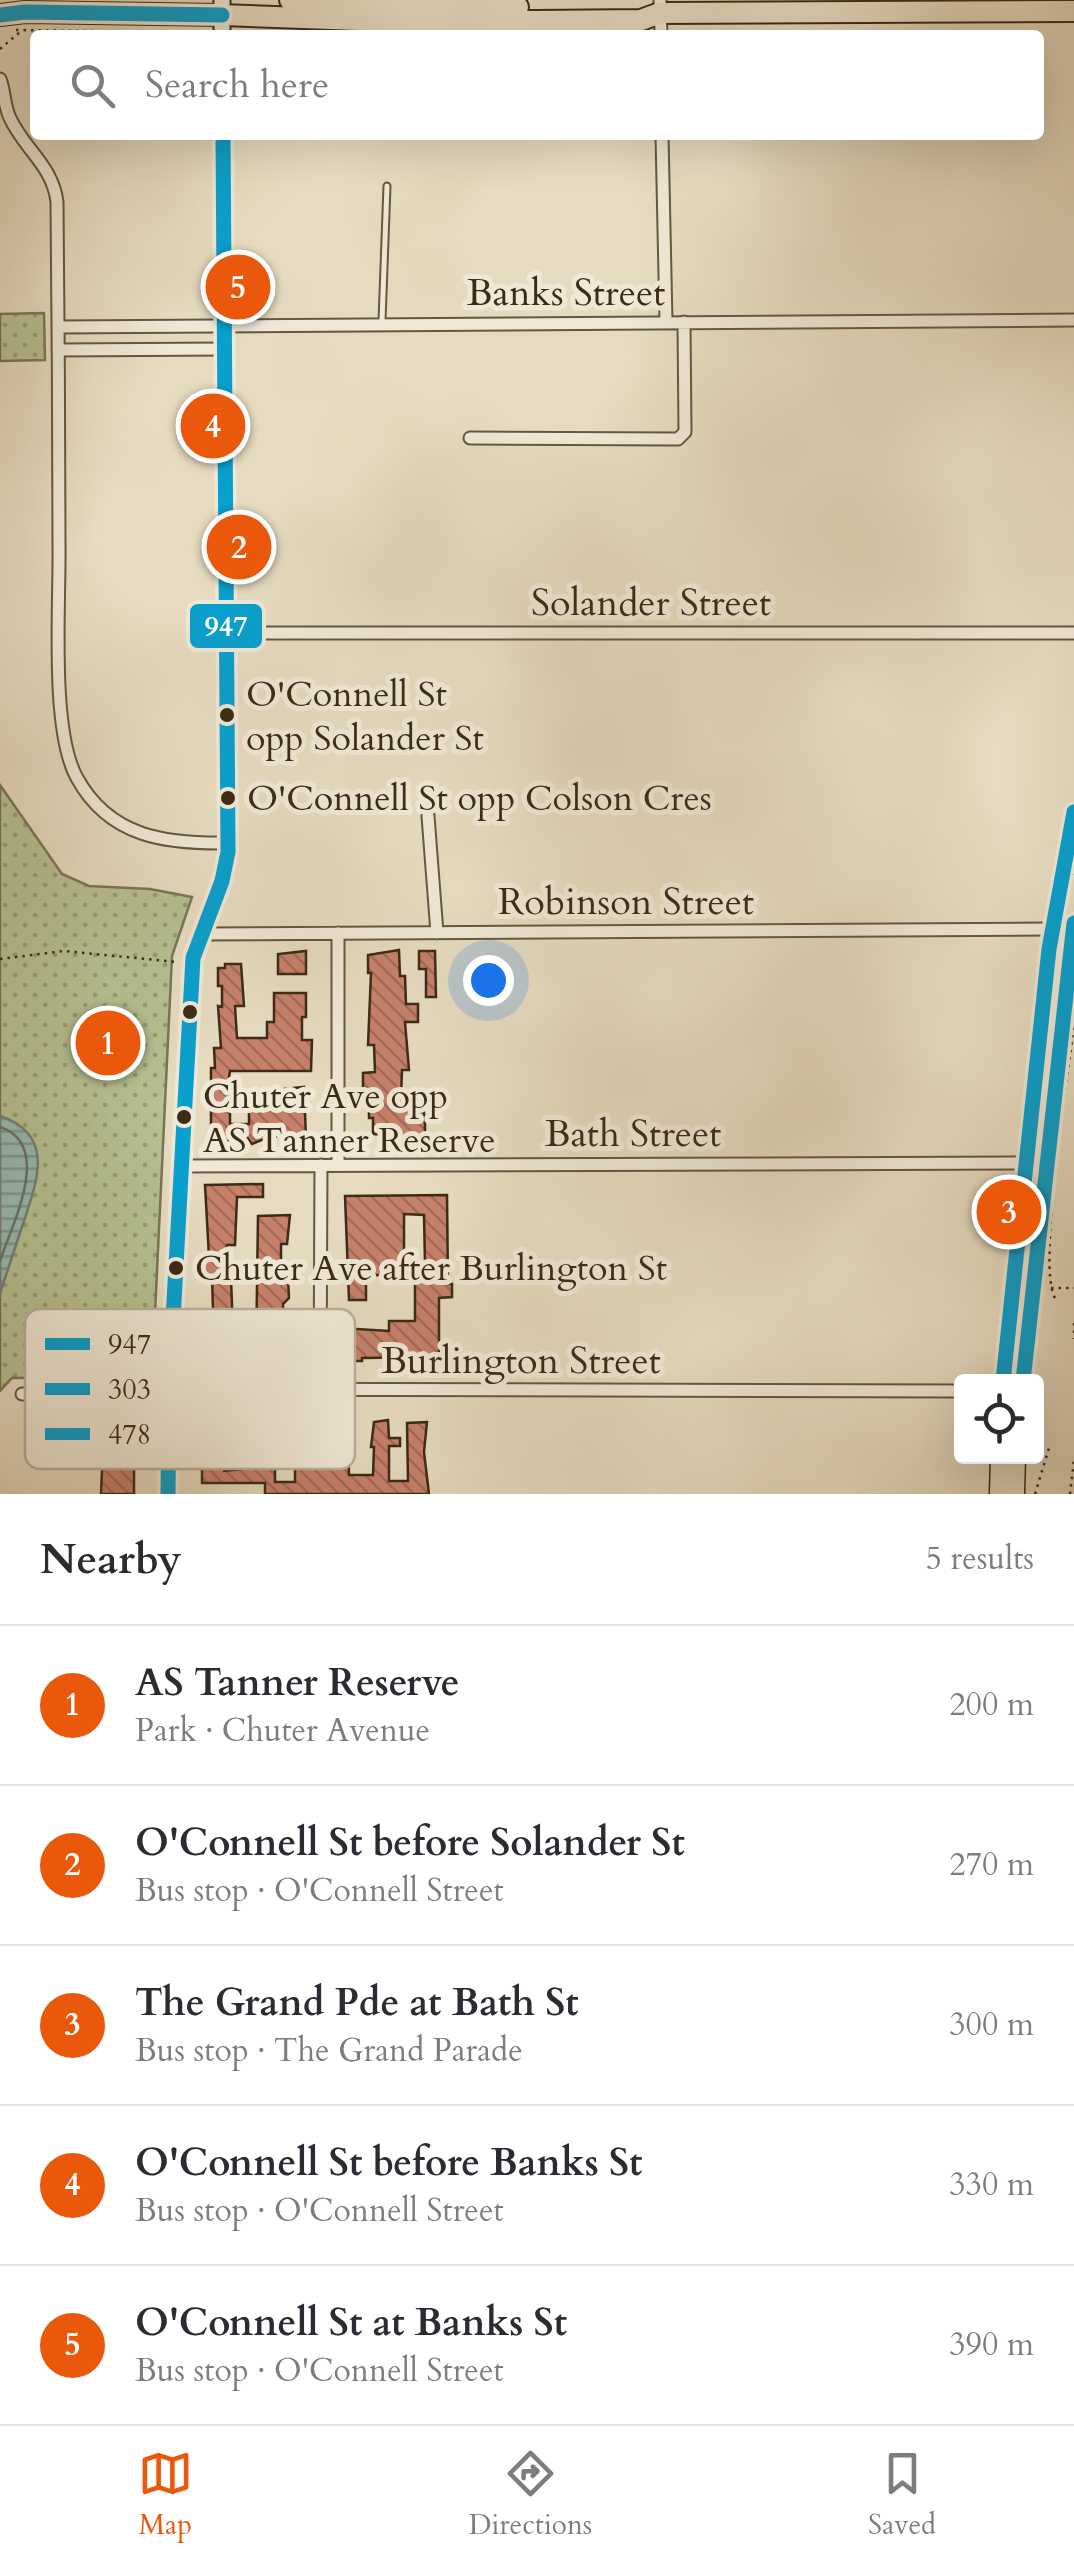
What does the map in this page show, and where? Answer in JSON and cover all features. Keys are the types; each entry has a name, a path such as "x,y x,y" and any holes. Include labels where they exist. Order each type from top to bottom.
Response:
{"highway":[{"path":"290,0 439,10"},
{"path":"5,22 26,12 222,16 644,7 660,16 880,6 1074,11"}],"main road":[{"path":"173,1309 193,958 222,881 228,843 223,140"},
{"path":"1004,1374 1052,929 1074,812"},
{"path":"1019,1374 1055,1010 1074,884"},
{"path":"999,1494 1000,1464"},
{"path":"1015,1494 1016,1464"},
{"path":"168,1469 168,1494"}],"street":[{"path":"0,79 9,118 40,158 56,190 60,669 67,756 78,780 97,804 131,831 173,843 228,843"},
{"path":"662,140 666,322"},
{"name":"Banks Street","path":"58,327 1074,320"},
{"path":"470,438 678,438 685,432 684,322"},
{"path":"58,350 225,350"},
{"name":"Solander Street","path":"227,633 1074,633"},
{"path":"428,816 437,932"},
{"name":"Robinson Street","path":"200,934 1052,929"},
{"path":"338,933 338,1165"},
{"name":"Bath Street","path":"181,1166 1026,1163"},
{"path":"320,1165 320,1309"},
{"name":"Burlington Street","path":"355,1391 954,1391"}],"lane":[{"path":"382,324 387,186"}],"path":[{"path":"5,22 30,30"},
{"path":"0,49 21,30"},
{"path":"0,959 50,951 162,962 193,958"},
{"path":"1056,1298 1049,1288 1050,1224 1074,1026"},
{"path":"1049,1288 1074,1288"},
{"path":"1074,1323 1074,1339"},
{"path":"1035,1494 1049,1448"},
{"path":"1070,1494 1074,1460"}],"green space":[{"path":"44,313 45,360 0,361 0,314"},
{"path":"0,785 62,874 89,886 150,889 192,897 172,956 155,1309 25,1309 25,1378 12,1378 0,1391"}],"water":[{"path":"0,1116 18,1124 29,1135 38,1161 33,1192 0,1293"}],"building":[{"path":"399,950 406,1004 418,1004 418,1022 405,1022 409,1070 402,1070 401,1097 411,1097 411,1104 423,1104 425,1123 425,1135 408,1138 373,1134 369,1094 363,1094 363,1073 375,1072 374,1045 368,1045 368,955"},
{"path":"306,951 306,974 278,974 278,954"},
{"path":"419,951 435,951 436,997 426,997 426,969 419,969"},
{"path":"225,964 241,964 244,1006 235,1006 237,1038 267,1038 267,1022 274,1022 274,993 306,993 302,1040 312,1040 311,1071 230,1071 227,1091 235,1141 211,1142 211,1068 215,1068 214,1048 221,1048 218,1006 222,1007 222,986 218,986 218,968 225,968"},
{"path":"304,1087 306,1138 271,1136 252,1144 237,1124 249,1124 249,1111 266,1111 266,1091"},
{"path":"263,1184 263,1197 237,1197 235,1245 227,1245 232,1309 213,1309 212,1276 202,1276 203,1257 209,1257 205,1185"},
{"path":"447,1195 448,1284 452,1284 452,1297 439,1298 439,1357 355,1361 355,1329 389,1331 389,1321 415,1321 415,1264 425,1264 424,1215 404,1214 404,1273 366,1276 366,1300 349,1300 345,1196"},
{"path":"290,1215 287,1244 281,1244 281,1278 288,1278 289,1298 283,1309 257,1309 258,1216"},
{"path":"388,1420 389,1438 400,1438 400,1446 389,1446 389,1481 408,1481 407,1423 427,1422 424,1452 429,1494 265,1494 265,1483 202,1483 202,1469 275,1469 275,1482 295,1482 295,1469 349,1469 349,1475 373,1475 374,1422"},
{"path":"102,1469 134,1469 134,1494 101,1494"}],"transit line":[{"name":"947","path":"0,15 222,15"},
{"name":"947","path":"174,1309 193,958 222,881 228,852 223,140"},
{"name":"303","path":"1004,1374 1049,949 1074,812"},
{"name":"478","path":"1024,1374 1074,923"},
{"name":"947","path":"168,1469 168,1494"}],"place":[{"name":"O'Connell St at Banks St","path":"238,287"},
{"name":"O'Connell St before Banks St","path":"213,426"},
{"name":"O'Connell St before Solander St","path":"239,547"},
{"name":"O'Connell St opp Solander St","path":"227,715"},
{"name":"O'Connell St opp Colson Cres","path":"228,798"},
{"name":"AS Tanner Reserve","path":"108,1043"},
{"name":"Chuter Ave opp AS Tanner Reserve","path":"184,1117"},
{"name":"The Grand Pde at Bath St","path":"1009,1212"},
{"name":"Chuter Ave after Burlington St","path":"176,1268"}]}
